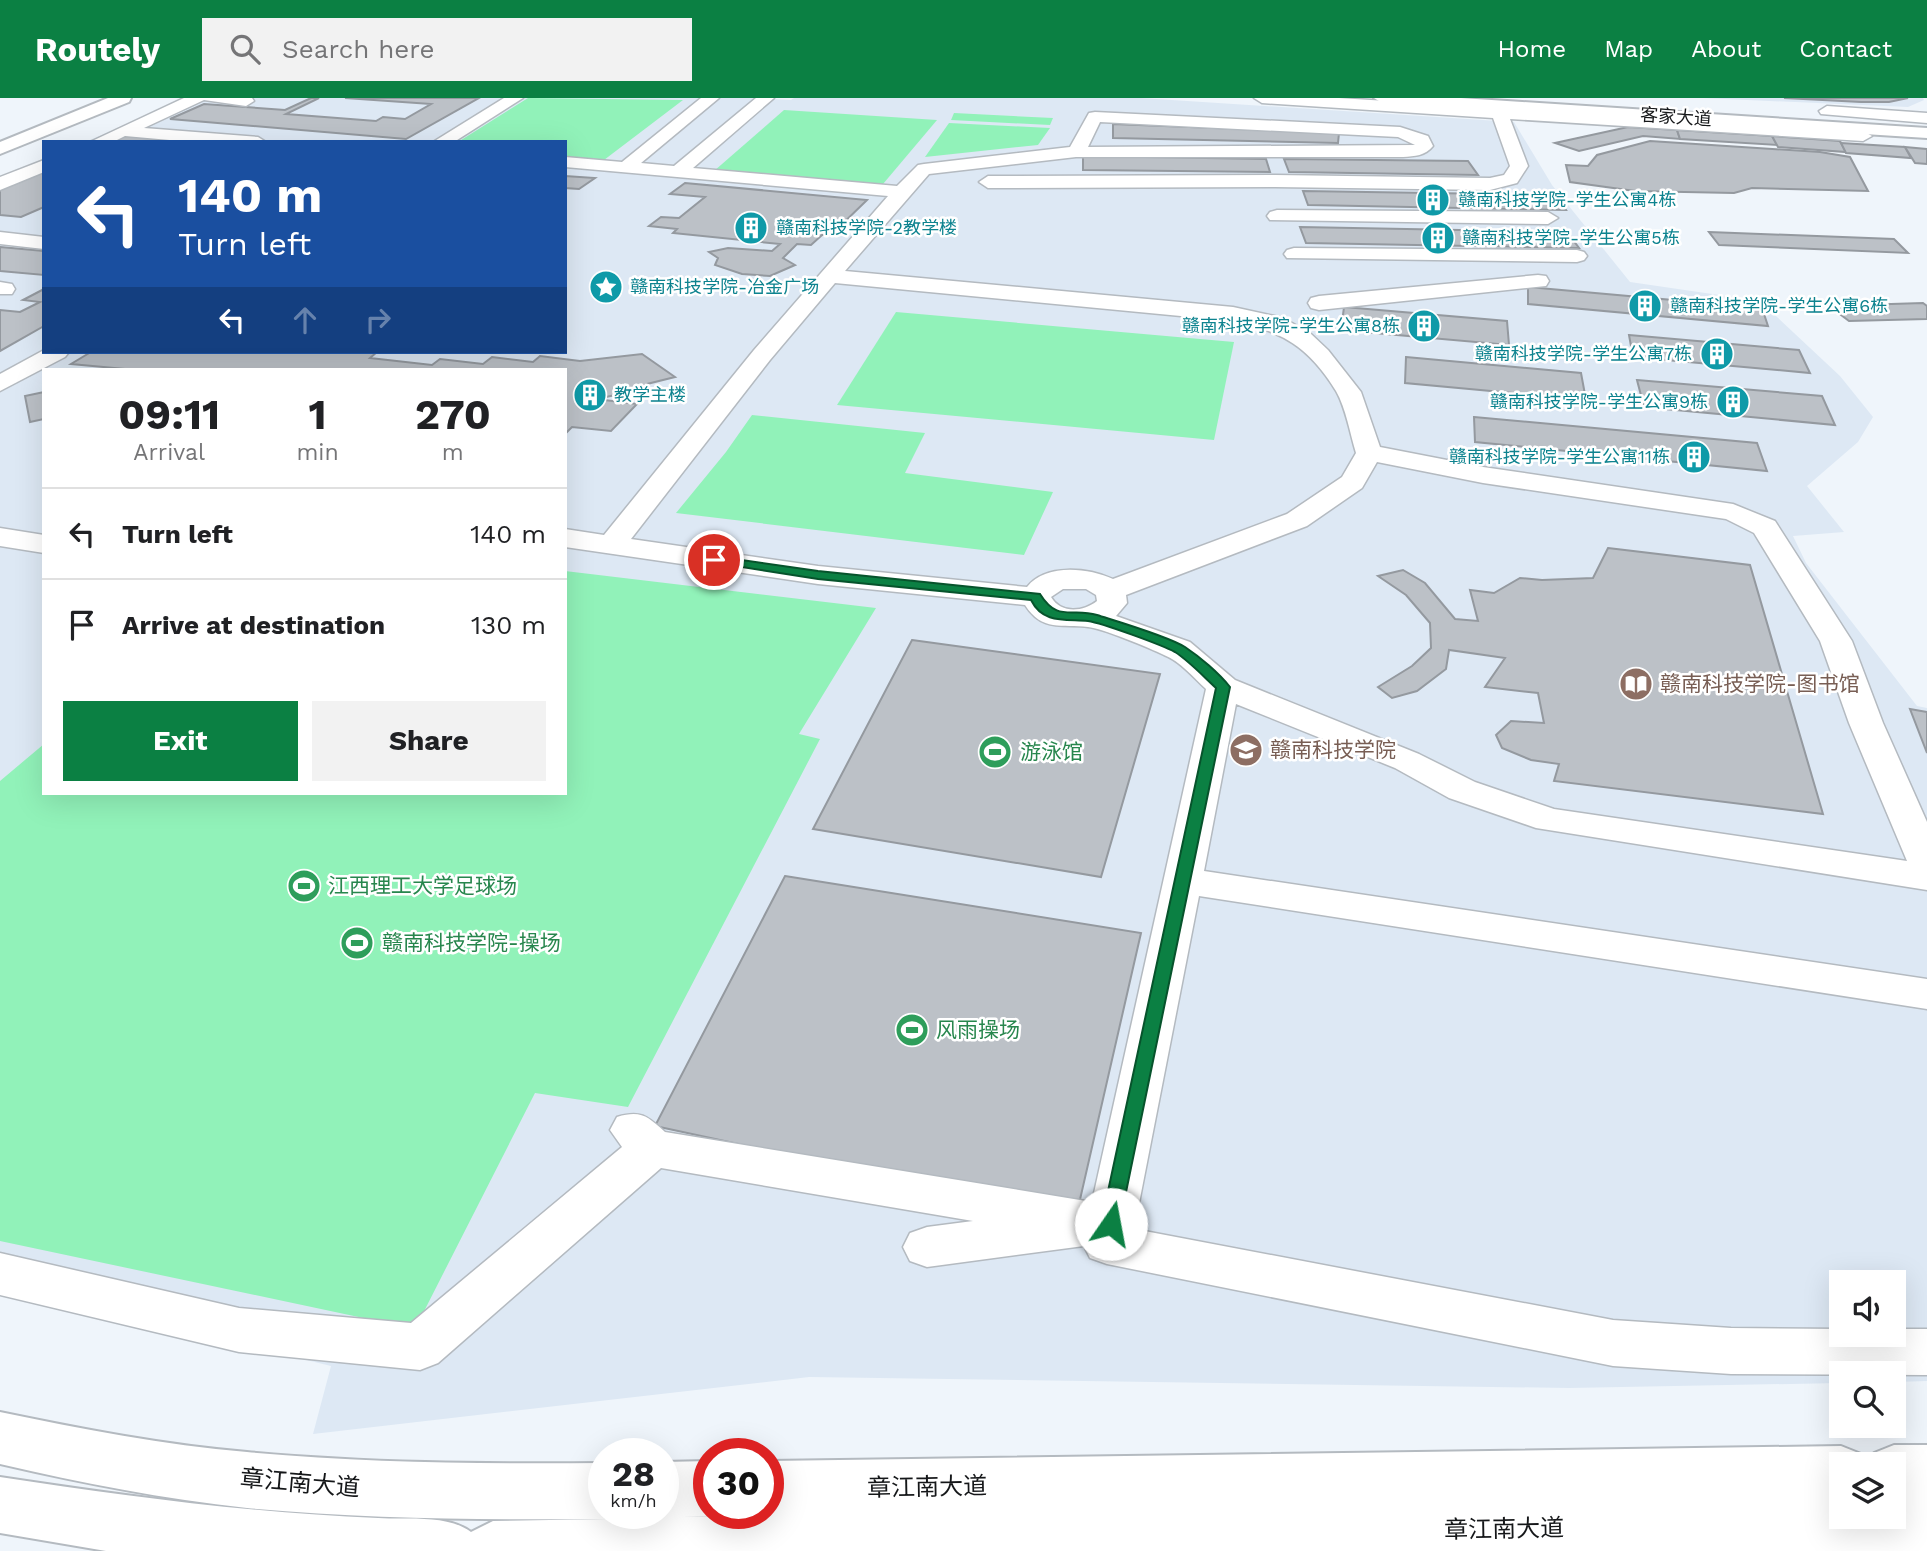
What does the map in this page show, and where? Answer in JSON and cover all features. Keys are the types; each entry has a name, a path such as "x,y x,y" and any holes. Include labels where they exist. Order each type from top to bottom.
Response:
{"main road":[{"name":"客家大道","path":"1382,98 1927,133"},
{"path":"54,140 132,101"},
{"path":"0,149 132,101"},
{"name":"客家大道","path":"1495,106 1927,125"},
{"path":"1757,123 1927,143"},
{"path":"0,163 42,146"},
{"name":"章江南大道","path":"0,1438 86,1456 245,1479 363,1489 479,1492 588,1490"},
{"path":"1906,1472 1927,1472"},
{"name":"章江南大道","path":"784,1489 1829,1473"},
{"path":"0,1505 124,1525 329,1546 450,1551"},
{"name":"章江南大道","path":"493,1551 1927,1523"}],"street":[{"path":"102,140 197,98"},
{"path":"210,98 246,101"},
{"path":"444,140 515,98"},
{"path":"679,171 766,98"},
{"path":"1262,98 1495,106 1863,136"},
{"path":"1624,98 1927,118"},
{"path":"683,99 709,99"},
{"path":"626,167 709,99"},
{"path":"567,162 908,187 1275,181 1490,184 1511,179 1519,166 1495,106"},
{"path":"611,545 828,276 924,169 1076,152 1403,152 1419,150 1424,146 1422,140 1410,134 1388,131 1095,117 1076,152"},
{"path":"123,131 219,140"},
{"path":"0,184 42,166"},
{"path":"1275,181 1276,216 1313,291"},
{"path":"1276,216 1548,218"},
{"path":"4,238 42,223"},
{"path":"4,238 42,243"},
{"path":"1294,254 1577,256"},
{"path":"567,538 818,575 1035,597 1041,608 1069,618 1297,520 1352,482 1369,453 1349,392 1320,355 1302,338 1275,323 1233,314 828,276"},
{"path":"1275,323 1313,291 1538,281"},
{"path":"0,384 53,354"},
{"path":"1369,453 1483,475 1733,512 1765,527 1836,641 1866,723 1927,865"},
{"path":"0,537 42,544"},
{"path":"1099,604 1179,649 1223,687 1407,761 1462,790 1549,820 1927,877"},
{"path":"1223,687 1107,1244 1613,1343 1731,1351 1927,1352"},
{"path":"1183,881 1927,994"},
{"path":"0,1274 239,1330 419,1347 643,1139 1111,1224"},
{"path":"927,1247 1111,1224"}],"shaded area":[{"name":"赣南科技学院","path":"192,98 1141,98 1514,122 1552,185 1630,282 1760,301 1840,376 1873,417 1858,442 1807,486 1844,532 1793,536 1806,563 1917,706 1927,708 1927,1381 1906,1382 1906,1361 1829,1361 1829,1383 1569,1388 809,1377 313,1434 331,1366 0,1285 0,177 42,160 42,354 567,354 567,140 90,140"},
{"path":"1703,98 1923,98 1924,100 1908,107"}],"green space":[{"path":"528,98 683,100 604,160 567,157 567,140 461,140"},
{"path":"784,110 937,120 883,184 714,171"},
{"path":"954,113 1053,118 1050,125 951,120"},
{"path":"949,123 1050,128 1038,145 925,157"},
{"path":"896,312 1234,342 1214,440 837,405"},
{"path":"752,415 925,433 905,473 1053,492 1024,555 676,513 726,452"},
{"name":"赣南科技学院-操场","path":"567,571 876,608 799,734 820,739 628,1107 535,1093 415,1329 0,1241 0,781 42,746 42,795 567,795"}],"building":[{"path":"311,98 319,98 286,114 376,121 383,117 405,119 431,104 345,98 479,98 406,139 170,119 204,104 285,110"},
{"path":"1784,98 1908,98 1889,102 1861,102"},
{"path":"1113,124 1339,133 1338,143 1113,138"},
{"path":"1628,127 1677,130 1680,139 1643,136 1579,151 1555,143"},
{"path":"1677,130 1772,136 1777,145 1680,139"},
{"path":"124,135 188,140 113,140"},
{"path":"1772,136 1840,141 1846,152 1778,147"},
{"path":"1650,141 1820,152 1850,157 1868,191 1752,188 1734,193 1635,191 1570,182 1566,165 1588,166 1597,155"},
{"path":"1841,143 1905,147 1911,158 1846,153"},
{"path":"1905,147 1927,149 1927,164 1915,163"},
{"path":"1083,156 1266,159 1270,172 1083,170"},
{"path":"1284,159 1468,161 1478,175 1289,172"},
{"path":"42,171 42,208 21,217 0,215 0,189"},
{"path":"567,176 595,178 579,189 567,188"},
{"name":"赣南科技学院-2教学楼","path":"685,183 867,200 831,235 822,235 811,245 797,244 783,258 795,265 770,276 742,274 715,265 718,258 709,252 728,248 772,251 780,244 673,233 677,229 649,226 661,217 679,218 705,197 670,194"},
{"name":"赣南科技学院-学生公寓4栋","path":"1303,191 1556,195 1566,210 1308,205"},
{"name":"赣南科技学院-学生公寓5栋","path":"1300,227 1567,232 1579,248 1306,243"},
{"path":"1709,232 1894,239 1908,253 1719,245"},
{"path":"0,247 42,251 42,275 0,271"},
{"name":"赣南科技学院-学生公寓6栋","path":"1528,287 1762,308 1768,326 1528,304"},
{"path":"42,290 42,327 0,351 0,310 20,312 40,302 23,300"},
{"path":"1923,303 1927,306 1927,319 1849,321 1829,306"},
{"name":"赣南科技学院-学生公寓8栋","path":"1344,307 1507,321 1509,345 1341,330"},
{"name":"赣南科技学院-学生公寓7栋","path":"1629,335 1799,350 1810,373 1633,357"},
{"name":"教学主楼","path":"88,354 375,354 370,358 432,365 440,359 483,364 492,357 533,362 540,356 580,361 642,354 675,377 647,384 635,391 596,399 637,404 611,431 572,427 567,432 567,368 114,368 71,364"},
{"path":"1406,357 1581,373 1586,400 1405,383"},
{"name":"赣南科技学院-学生公寓9栋","path":"1637,380 1822,396 1835,425 1644,407"},
{"path":"42,392 42,419 30,422 25,396"},
{"name":"赣南科技学院-学生公寓11栋","path":"1474,417 1757,443 1767,471 1475,442"},
{"name":"赣南科技学院-图书馆","path":"1608,548 1750,565 1823,814 1554,781 1559,764 1531,760 1502,748 1496,735 1511,721 1544,723 1538,693 1485,687 1505,658 1449,650 1446,669 1417,691 1392,698 1378,687 1412,666 1431,648 1430,623 1406,595 1378,576 1403,570 1425,583 1455,619 1478,621 1470,590 1494,593 1520,578 1593,578"},
{"name":"游泳馆","path":"912,640 1160,674 1101,877 813,829"},
{"path":"1910,709 1927,712 1927,753"},
{"name":"风雨操场","path":"785,876 1141,933 1076,1217 655,1126"}],"place":[{"name":"赣南科技学院-学生公寓4栋","path":"1433,200"},
{"name":"赣南科技学院-2教学楼","path":"751,228"},
{"name":"赣南科技学院-学生公寓5栋","path":"1438,238"},
{"name":"赣南科技学院-冶金广场","path":"606,287"},
{"name":"赣南科技学院-学生公寓6栋","path":"1645,306"},
{"name":"赣南科技学院-学生公寓8栋","path":"1424,326"},
{"name":"赣南科技学院-学生公寓7栋","path":"1717,354"},
{"name":"教学主楼","path":"590,395"},
{"name":"赣南科技学院-学生公寓9栋","path":"1733,402"},
{"name":"赣南科技学院-学生公寓11栋","path":"1694,457"},
{"name":"赣南科技学院-图书馆","path":"1636,684"},
{"name":"赣南科技学院","path":"1246,750"},
{"name":"游泳馆","path":"995,752"},
{"name":"江西理工大学足球场","path":"304,886"},
{"name":"赣南科技学院-操场","path":"357,943"},
{"name":"风雨操场","path":"912,1030"}],"route":[{"path":"714,560 818,575 1035,597 1041,608 1058,616 1090,617 1179,649 1223,687 1111,1224"}]}
